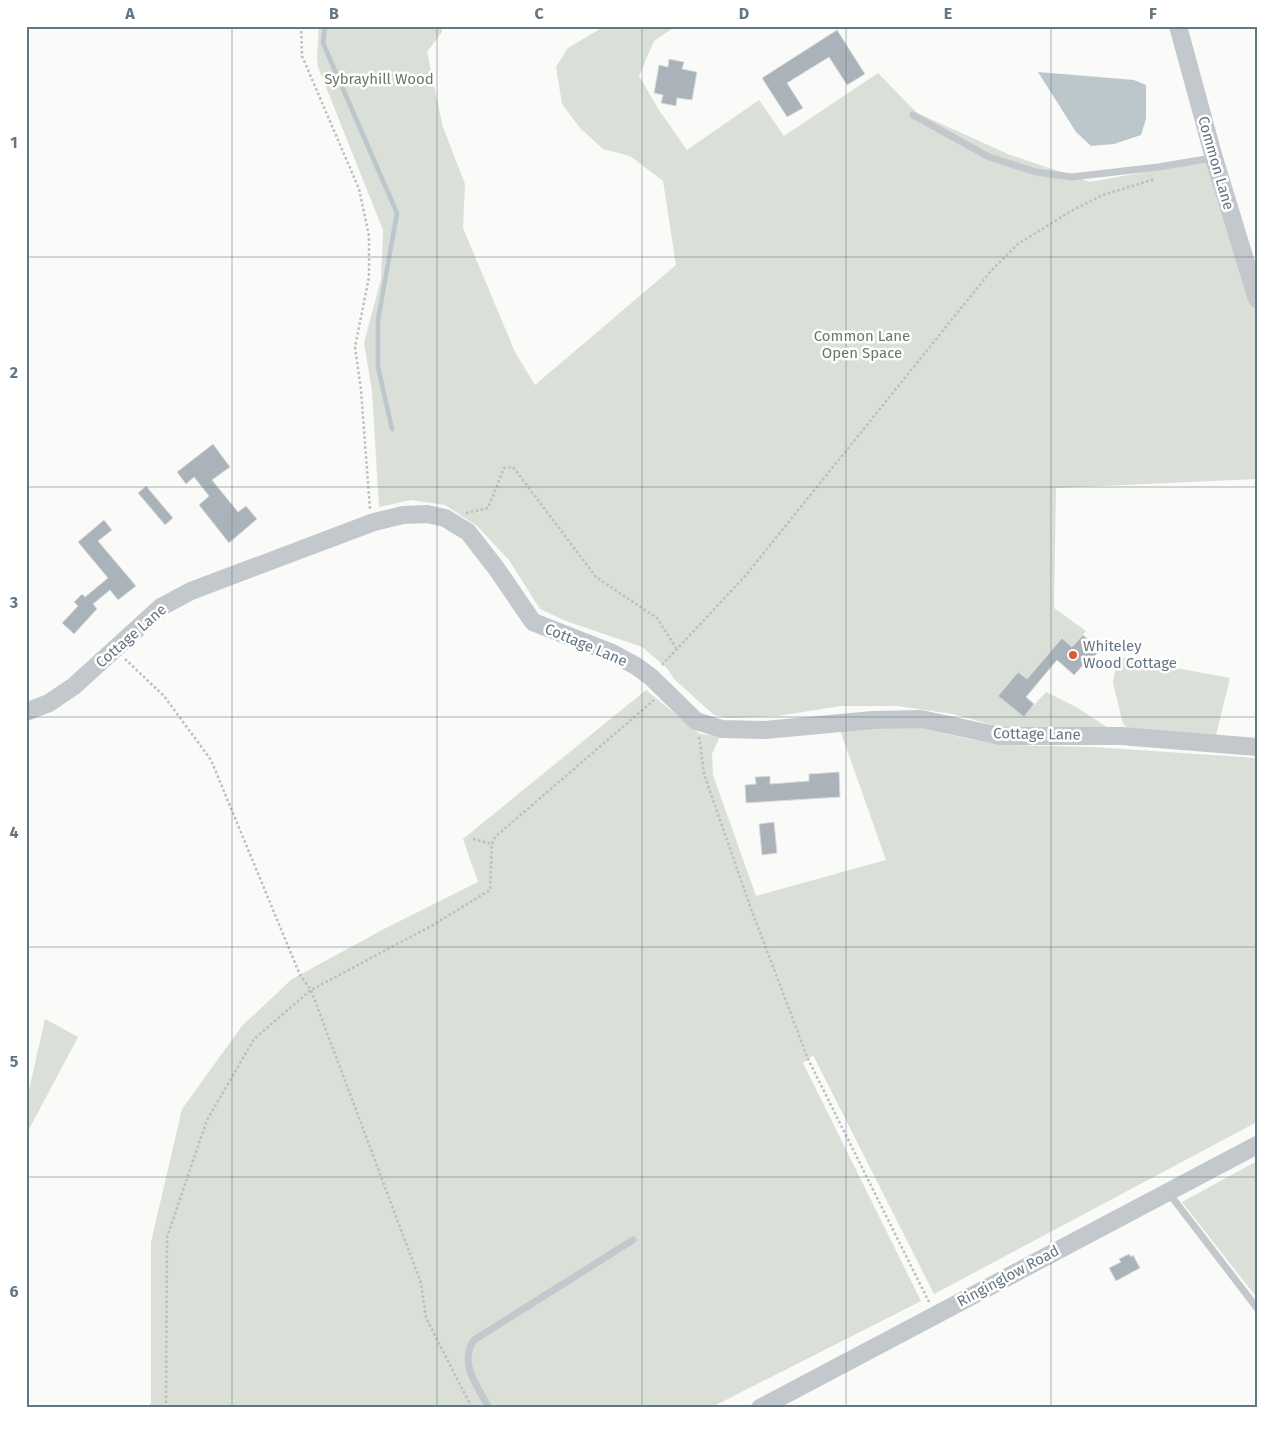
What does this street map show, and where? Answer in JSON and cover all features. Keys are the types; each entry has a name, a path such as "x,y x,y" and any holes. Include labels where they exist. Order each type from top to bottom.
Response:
{"street":[{"name":"Common Lane","path":"1178,26 1214,158 1257,299"},
{"name":"Cottage Lane","path":"26,712 49,703 74,686 140,624 161,607 191,591 374,522 403,515 427,514 445,518 468,532 496,568 532,622 612,653 636,666 651,677 696,721 722,729 765,730 873,720 921,719 1000,736 1121,736 1257,747"},
{"name":"Ringinglow Road","path":"760,1408 1257,1145"}],"lane":[{"path":"913,115 989,156 1036,172 1063,176 1072,177 1158,167 1214,158"},
{"path":"1168,1192 1257,1308"},
{"path":"489,1408 468,1367 468,1348 474,1340 633,1240"}],"path":[{"path":"301,26 302,56 359,188 369,236 369,277 355,347 361,390 370,510 374,522"},
{"path":"651,677 746,575 991,271 1018,244 1070,211 1103,195 1158,178"},
{"path":"445,518 488,508 504,468 514,468 596,577 657,618 676,648"},
{"path":"113,651 120,654 164,696 212,760 300,975 311,990 421,1282 426,1318 472,1408"},
{"path":"166,1408 167,1237 207,1120 254,1039 311,990 433,925 490,890 492,844 495,837 664,690"},
{"path":"696,721 704,774 750,906 808,1059 935,1315"},
{"path":"473,839 492,844"}],"green space":[{"name":"Common Lane Open Space","path":"319,26 442,26 442,32 427,52 443,127 465,184 463,228 515,352 535,385 676,265 663,181 630,156 603,149 580,128 562,104 556,67 568,48 605,26 676,26 654,41 639,76 659,110 687,150 759,100 784,136 878,73 917,113 1008,154 1090,182 1210,160 1257,316 1257,479 1056,488 1054,608 1086,631 1070,652 1065,648 1068,643 1062,638 1027,679 1018,672 998,696 1024,716 1046,692 1076,707 1110,729 1010,730 953,714 897,706 841,706 777,716 728,718 714,715 674,679 667,668 642,647 566,621 540,609 509,560 477,526 445,505 411,500 379,507 372,391 364,343 381,279 383,230 318,67"},
{"path":"1122,658 1230,678 1216,735 1129,729 1123,724 1113,683 1116,665"},
{"path":"646,690 700,734 720,736 712,754 713,775 756,896 886,860 840,730 917,727 1003,745 1093,747 1257,758 1257,1122 934,1294 813,1055 803,1063 921,1301 710,1408 146,1408 151,1403 151,1242 182,1109 242,1026 292,979 384,929 478,882 463,839"},
{"path":"45,1019 78,1037 26,1135 26,1094 28,1094"},
{"path":"1257,1161 1257,1298 1182,1202"}],"shaded area":[{"path":"1038,72 1134,80 1146,85 1146,119 1141,135 1114,144 1091,146 1076,132"}],"building":[{"path":"837,30 865,74 847,85 829,57 787,83 803,108 787,117 762,78"},
{"path":"669,59 684,62 682,69 697,72 692,100 677,98 676,106 661,103 663,95 654,93 659,65 668,67"},
{"path":"213,444 230,467 212,480 238,512 246,506 257,519 229,543 199,505 209,496 194,477 186,484 177,472"},
{"path":"146,486 173,518 165,525 138,493"},
{"path":"104,520 112,530 98,541 136,586 118,600 110,590 93,604 97,609 74,634 62,623 78,606 74,602 82,594 85,597 108,578 78,542"},
{"path":"1083,635 1100,650 1089,663 1087,661 1074,675 1057,660 1026,697 1034,704 1024,717 998,696 1018,672 1027,679 1062,638 1072,647"},
{"path":"839,772 840,797 746,803 745,785 756,784 755,777 770,776 770,784 809,781 809,774"},
{"path":"774,822 777,853 762,855 759,824"},
{"path":"1129,1254 1131,1257 1133,1255 1140,1268 1116,1281 1109,1268 1121,1262 1119,1259"}],"waterway":[{"path":"325,26 323,43 397,213 378,320 378,367 392,429"}],"place":[{"name":"Whiteley Wood Cottage","path":"1073,655"}],"park label":[{"name":"Sybrayhill Wood","path":"379,79"}]}
